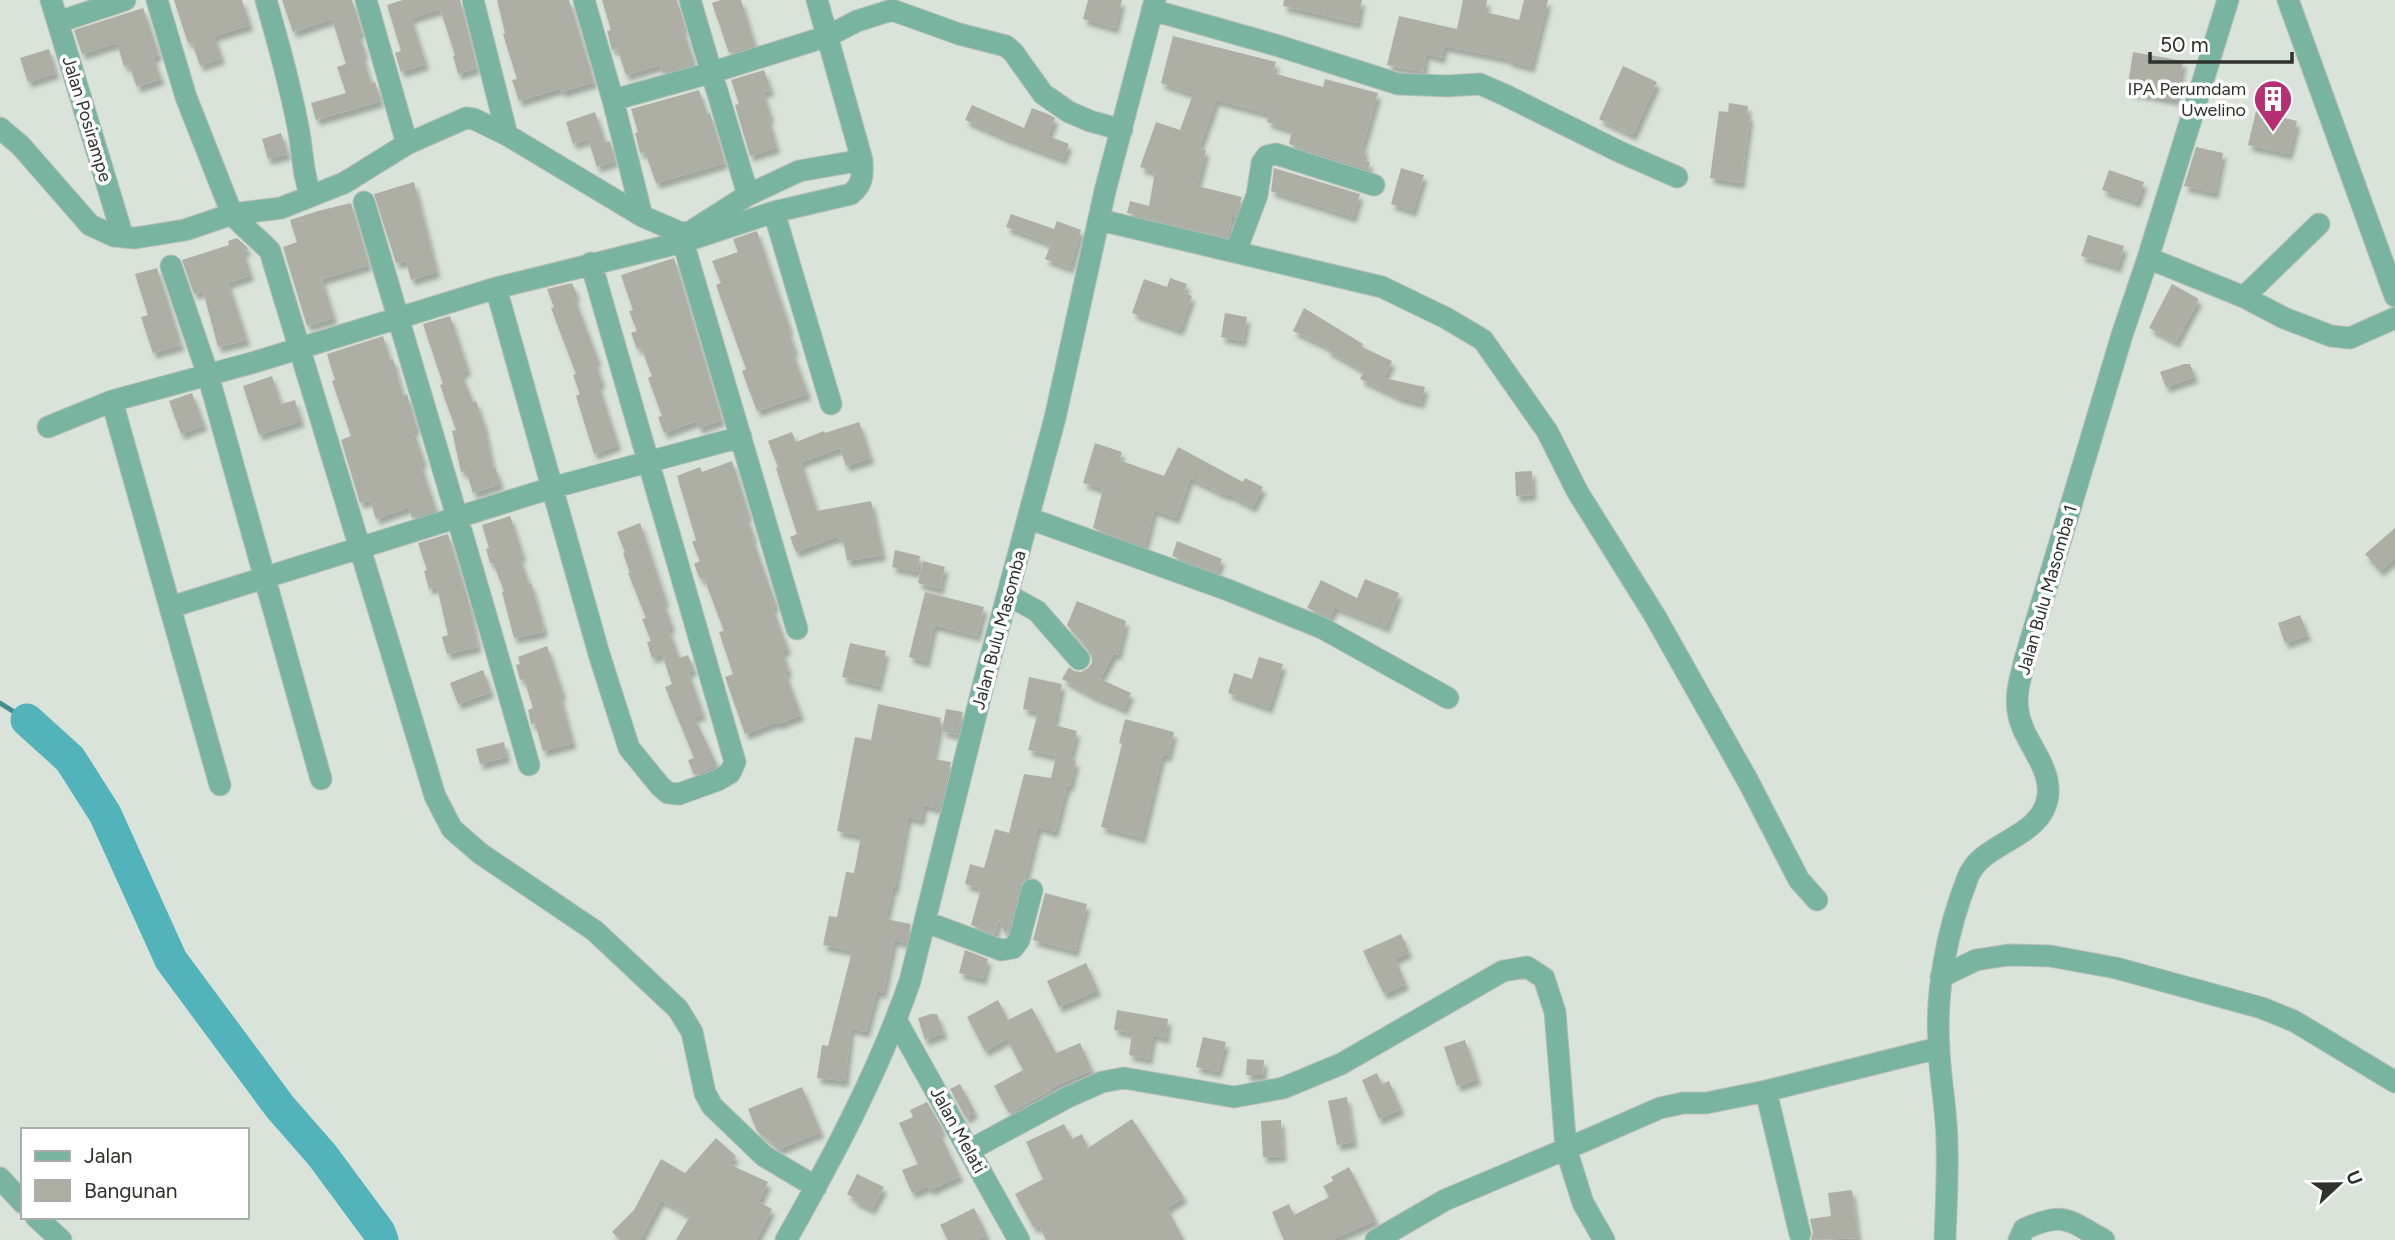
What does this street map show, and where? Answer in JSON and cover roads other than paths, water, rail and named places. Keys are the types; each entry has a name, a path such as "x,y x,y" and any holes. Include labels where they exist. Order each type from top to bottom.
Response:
{"street":[{"name":"Jalan Posirampe","path":"51,0 123,237"},
{"path":"58,22 125,0"},
{"path":"157,0 186,97 232,214 243,228 261,240 270,251 435,796 452,829 481,854 595,931 678,1009 692,1032 705,1093 712,1106 764,1156 816,1187"},
{"path":"266,0 289,81 302,147 304,173 311,196"},
{"path":"366,0 407,144"},
{"path":"473,0 507,135"},
{"path":"584,0 642,216"},
{"path":"690,0 748,195"},
{"path":"48,427 112,401 301,348 398,316 592,263 683,242 774,212 851,194 859,187 863,175 862,160 817,0"},
{"name":"Jalan Bulu Masomba 1","path":"1945,1240 1947,1143 1938,1048 1941,977 1957,908 1969,873 1987,853 2026,830 2040,813 2048,796 2045,772 2018,713 2018,691 2025,659 2122,335 2228,0"},
{"path":"2288,0 2395,296"},
{"path":"1154,5 1398,83 1479,85 1677,177"},
{"name":"Jalan Bulu Masomba","path":"786,1240 845,1130 896,1020 926,922 984,682 1055,418 1100,220 1154,5"},
{"path":"613,100 710,74 828,36 857,21 892,10 959,34 1006,46 1043,94 1069,112 1122,130"},
{"path":"0,128 20,146 90,225 107,234 123,237 148,237 185,230 232,214 281,208 344,183 407,144 466,118 474,119 507,135 642,216 681,233 690,232 748,195 799,171 862,160"},
{"path":"1236,251 1256,195 1262,163 1267,156 1276,155 1374,185"},
{"path":"364,202 529,765"},
{"path":"774,212 831,404"},
{"path":"1100,220 1382,287 1446,318 1483,340 1547,430 1577,491 1654,616 1748,781 1799,880 1817,900"},
{"path":"2244,297 2319,224"},
{"path":"683,242 797,629"},
{"path":"2148,258 2331,336 2350,338 2395,318"},
{"path":"496,288 551,488 629,748 660,786 668,793 679,794 718,780 730,773 735,762 592,263"},
{"path":"172,266 208,375 321,779"},
{"path":"112,401 220,785"},
{"path":"171,607 551,488 741,438"},
{"path":"1028,518 1228,590 1322,628 1448,698"},
{"path":"1008,595 1037,611 1079,659"},
{"path":"926,922 1001,950 1013,948 1020,940 1032,890"},
{"path":"1941,977 1976,960 2008,955 2050,956 2116,968 2181,984 2283,1017 2308,1028 2395,1082"},
{"path":"970,1150 1101,1082 1124,1078 1234,1097 1283,1088 1341,1064 1503,971 1527,967 1544,978 1555,1013 1566,1149 1583,1203 1604,1240"},
{"name":"Jalan Melati","path":"896,1020 1019,1240"},
{"path":"1379,1239 1445,1200 1660,1108 1766,1091 1938,1048"},
{"path":"1766,1091 1800,1234"},
{"path":"0,1178 21,1201"},
{"path":"2019,1240 2024,1229 2042,1221 2063,1218 2079,1232 2104,1240"},
{"path":"38,1219 61,1240"}],"waterway":[{"path":"0,703 27,720"},
{"path":"27,720 70,759 105,814 171,960 280,1107 322,1155 379,1232 382,1240"}],"place":[{"name":"IPA Perumdam Uwelino","path":"2273,133"}]}
